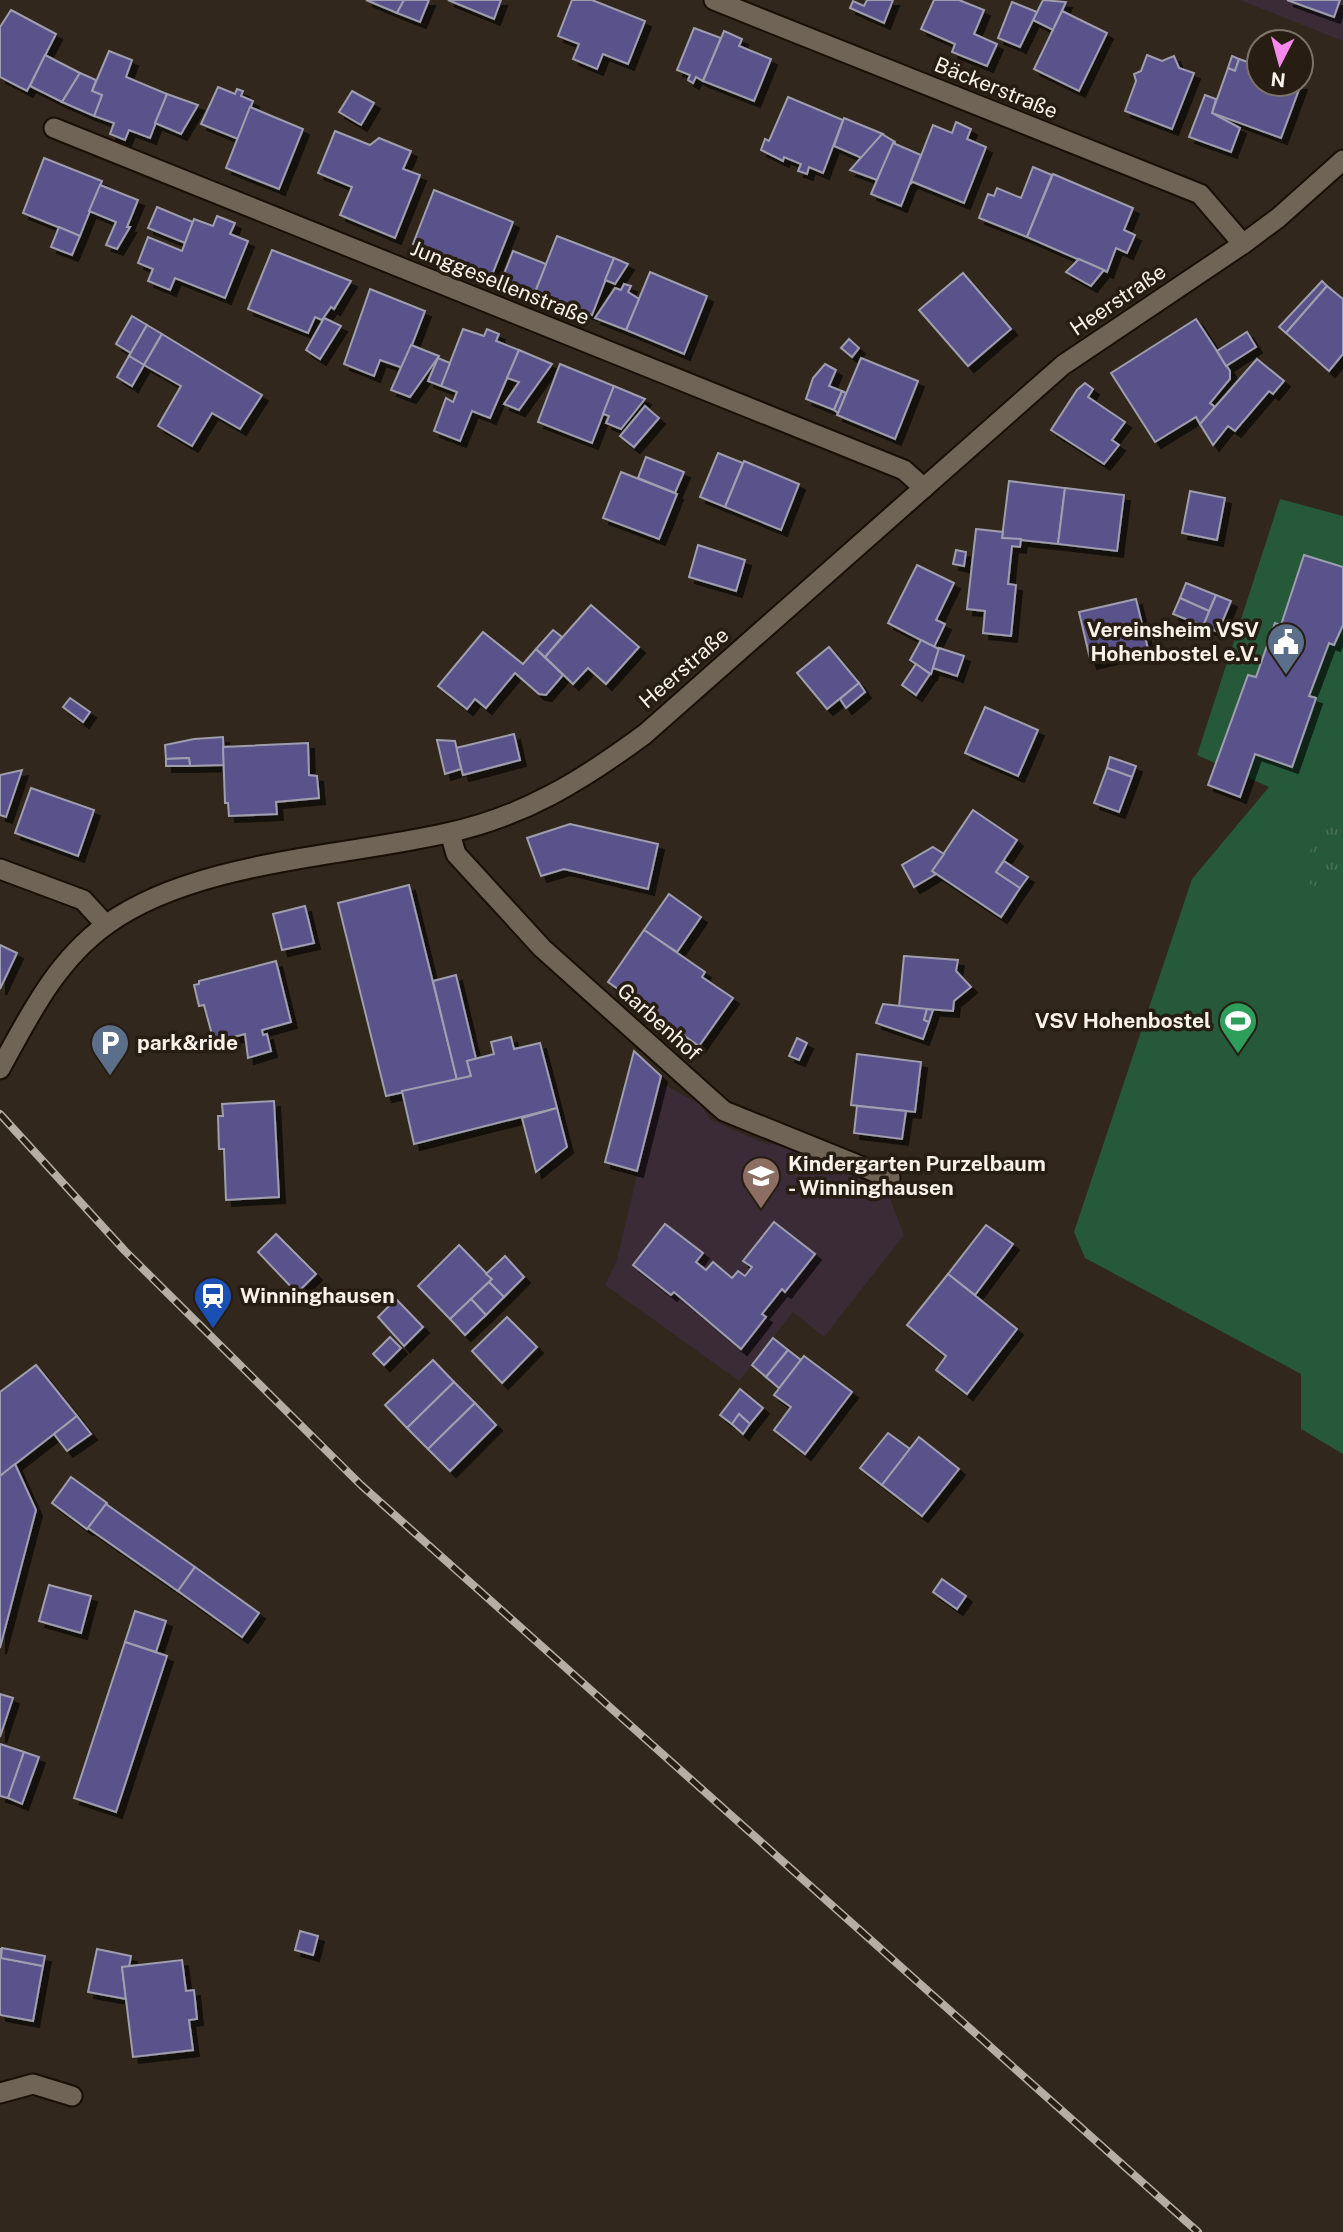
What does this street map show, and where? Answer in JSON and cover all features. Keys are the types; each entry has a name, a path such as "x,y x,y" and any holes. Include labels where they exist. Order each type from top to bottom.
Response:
{"street":[{"name":"Bäckerstraße","path":"714,0 1200,194 1243,244"},
{"name":"Junggesellenstraße","path":"54,128 904,470 924,488"},
{"name":"Heerstraße","path":"0,1069 40,996 72,955 106,925 149,900 219,876 450,833 521,810 587,776 645,734 1063,365 1243,244 1278,218 1343,160"},
{"name":"Garbenhof","path":"450,833 456,854 542,948 724,1111 890,1178"},
{"path":"0,869 83,900 106,925"},
{"path":"0,2093 33,2084 72,2096"}],"shaded area":[{"path":"1240,0 1343,0 1343,41"},
{"name":"Kindergarten Purzelbaum - Winninghausen","path":"659,1082 700,1104 711,1120 769,1145 777,1141 885,1186 904,1235 824,1337 793,1312 739,1381 605,1285 616,1263"}],"green space":[{"name":"VSV Hohenbostel","path":"1280,499 1343,516 1343,1454 1301,1429 1301,1374 1085,1258 1074,1232 1192,879 1269,787 1197,755"},
{"path":"1327,810 1343,817 1343,898 1299,879"}],"building":[{"path":"366,0 404,0 397,13"},
{"path":"404,0 429,0 420,22 397,13"},
{"path":"448,0 501,0 494,19"},
{"path":"572,0 592,0 645,21 628,64 603,54 597,69 573,59 579,44 558,36"},
{"path":"867,0 893,0 884,23 850,8 853,1 864,6"},
{"path":"934,0 959,0 984,10 974,34 997,44 987,66 952,52 955,44 921,29"},
{"path":"1043,0 1066,2 1053,30 1033,20"},
{"path":"1287,0 1340,0 1334,17"},
{"path":"1012,2 1037,12 1020,47 998,38"},
{"path":"11,10 56,34 27,91 0,77 0,27"},
{"path":"1062,11 1107,33 1079,91 1034,69"},
{"path":"694,28 721,38 703,81 696,77 693,83 688,80 690,75 677,70"},
{"path":"724,31 742,39 739,46 771,59 754,101 703,81"},
{"path":"109,51 132,60 126,77 167,94 150,138 129,130 125,140 110,134 114,123 94,116 102,95 92,91"},
{"path":"45,55 80,73 62,102 30,86"},
{"path":"1147,55 1162,61 1174,56 1179,68 1194,73 1172,129 1125,111 1136,81 1134,74 1141,71"},
{"path":"1232,56 1239,59 1235,71 1228,68"},
{"path":"1239,59 1245,61 1245,98 1296,98 1281,138 1212,113 1228,68 1235,71"},
{"path":"80,73 96,80 92,91 102,95 94,116 62,102"},
{"path":"218,87 235,94 237,89 243,91 241,96 253,101 238,139 201,124"},
{"path":"352,91 374,103 361,125 339,112"},
{"path":"167,94 198,105 181,134 155,123"},
{"path":"1205,95 1216,99 1212,113 1240,128 1231,152 1189,137"},
{"path":"788,97 843,120 823,173 809,167 807,174 798,171 801,164 784,157 783,161 761,150 765,139 769,141"},
{"path":"250,107 303,129 279,189 226,168"},
{"path":"844,118 883,134 862,158 834,146"},
{"path":"956,122 971,129 967,139 986,147 964,203 913,182 910,184 933,125 952,133"},
{"path":"335,131 370,145 379,138 411,151 403,169 420,175 395,238 340,215 352,187 318,173"},
{"path":"882,134 895,142 877,180 850,170"},
{"path":"893,143 921,155 901,206 871,194"},
{"path":"44,158 102,181 80,236 23,213"},
{"path":"1033,167 1052,175 1027,237 979,218 988,194 994,196 997,188 1021,198"},
{"path":"1053,174 1133,208 1124,230 1135,235 1127,253 1116,248 1107,272 1027,237"},
{"path":"100,185 138,200 127,227 130,227 117,249 106,245 116,222 89,211"},
{"path":"434,190 513,222 492,275 413,244"},
{"path":"157,207 193,222 185,243 148,228"},
{"path":"217,216 235,223 230,234 248,241 225,298 175,278 170,290 148,281 153,269 138,263 148,237 182,251 194,219 213,226"},
{"path":"59,227 80,236 72,255 51,247"},
{"path":"557,236 614,258 592,315 535,292"},
{"path":"272,250 351,281 334,309 331,307 322,320 315,317 308,333 248,309"},
{"path":"513,251 546,264 535,292 502,279"},
{"path":"614,258 628,264 615,284 605,280"},
{"path":"1079,259 1104,270 1091,286 1066,272"},
{"path":"650,272 707,296 684,354 626,330"},
{"path":"963,273 1011,329 968,366 919,310"},
{"path":"1322,281 1327,286 1286,333 1279,327"},
{"path":"624,284 631,286 628,292 639,299 626,330 595,318 615,288 621,290"},
{"path":"1327,286 1343,299 1343,354 1329,371 1286,333"},
{"path":"370,289 425,311 403,368 380,360 374,376 344,364"},
{"path":"132,316 147,325 131,353 116,344"},
{"path":"324,318 341,326 320,359 306,350"},
{"path":"1196,319 1230,371 1230,379 1210,403 1215,407 1200,424 1196,417 1155,442 1111,373"},
{"path":"147,325 162,334 144,365 129,356"},
{"path":"463,329 484,336 487,329 499,334 496,341 519,350 490,418 472,411 460,441 434,431 446,398 453,402 457,392 441,386"},
{"path":"1247,332 1256,347 1226,366 1217,351"},
{"path":"162,334 262,395 240,429 212,413 192,446 158,426 181,386 144,365"},
{"path":"849,339 859,348 852,357 841,348"},
{"path":"411,345 439,356 410,397 391,390"},
{"path":"519,350 552,364 519,410 504,404 519,382 507,378"},
{"path":"129,356 144,365 132,386 117,377"},
{"path":"438,358 450,363 441,386 428,381"},
{"path":"861,358 918,381 895,439 837,415"},
{"path":"1257,359 1284,381 1273,394 1269,391 1235,431 1228,426 1213,445 1200,424"},
{"path":"560,364 614,386 592,443 538,422"},
{"path":"825,364 836,370 829,386 842,391 834,410 806,399 813,378"},
{"path":"1085,383 1093,389 1088,397 1125,422 1112,440 1119,445 1104,464 1051,430 1077,390"},
{"path":"614,386 645,399 621,429 606,423 609,416 603,414"},
{"path":"842,391 846,393 838,413 834,410"},
{"path":"645,406 659,418 634,447 620,436"},
{"path":"718,453 743,463 725,507 700,497"},
{"path":"646,457 684,472 675,493 638,478"},
{"path":"744,461 799,484 781,530 725,507"},
{"path":"621,472 677,494 659,539 603,518"},
{"path":"1009,481 1065,488 1058,544 1002,538"},
{"path":"1065,488 1124,495 1117,551 1058,544"},
{"path":"1190,491 1225,498 1217,540 1182,533"},
{"path":"976,529 1003,532 1002,538 1021,539 1020,547 1012,546 1008,584 1016,585 1011,636 983,633 985,611 967,609"},
{"path":"698,545 745,560 736,591 689,577"},
{"path":"956,550 966,552 964,566 953,564"},
{"name":"Vereinsheim VSV Hohenbostel e.V.","path":"1304,555 1343,567 1343,625 1334,645 1329,643 1309,696 1316,698 1292,767 1255,754 1240,797 1208,785 1248,675 1256,677 1275,623 1281,625"},
{"path":"917,565 954,583 936,620 945,624 934,647 888,623"},
{"path":"1186,583 1216,595 1209,611 1180,598"},
{"path":"1216,595 1231,601 1218,632 1203,626"},
{"path":"1180,598 1209,611 1203,626 1173,614"},
{"path":"1136,599 1148,649 1091,663 1079,612"},
{"path":"591,605 639,647 606,684 588,668 573,684 545,657"},
{"path":"553,630 562,637 545,657 536,649"},
{"path":"483,632 523,664 536,649 563,675 546,695 539,694 515,673 486,708 475,699 467,709 438,686"},
{"path":"921,640 939,649 931,674 910,660"},
{"path":"829,647 859,683 827,709 797,673"},
{"path":"939,648 964,656 957,676 933,668"},
{"path":"916,664 930,674 916,695 902,685"},
{"path":"859,683 865,692 846,708 840,699"},
{"path":"70,698 90,712 83,722 63,707"},
{"path":"985,707 1038,730 1018,776 965,753"},
{"path":"514,734 520,760 463,775 456,748"},
{"path":"223,737 224,765 190,766 189,758 166,759 165,745"},
{"path":"437,740 455,741 461,769 445,774"},
{"path":"308,743 309,775 317,776 319,798 276,802 277,814 229,816 228,803 225,803 223,747"},
{"path":"1110,757 1136,766 1132,777 1107,768"},
{"path":"189,758 190,766 166,766 166,759"},
{"path":"1107,768 1132,777 1119,812 1094,803"},
{"path":"22,770 6,817 0,815 0,775"},
{"path":"31,788 94,810 78,856 15,833"},
{"path":"973,810 1017,840 996,872 1020,888 1001,917 932,871"},
{"path":"570,824 658,844 648,889 564,869 541,876 527,838"},
{"path":"933,847 944,854 932,871 936,874 914,887 902,865"},
{"path":"1004,861 1028,877 1020,888 996,872"},
{"path":"409,885 457,1080 386,1096 338,903"},
{"path":"669,894 701,917 677,952 644,930"},
{"path":"305,906 314,943 282,950 273,914"},
{"path":"644,930 705,972 702,977 733,998 699,1046 608,982"},
{"path":"0,945 17,953 0,989"},
{"path":"904,956 958,960 956,971 971,987 954,1001 953,1011 899,1007"},
{"path":"276,961 291,1022 262,1030 263,1035 267,1034 271,1051 248,1058 245,1034 214,1042 204,1005 199,1006 194,985 199,984 199,981"},
{"path":"456,975 476,1059 467,1061 471,1076 457,1080 433,981"},
{"path":"883,1004 927,1009 924,1020 929,1022 923,1039 876,1023"},
{"path":"927,1009 933,1010 929,1022 924,1020"},
{"path":"511,1037 514,1049 540,1043 557,1108 414,1144 402,1091 471,1076 467,1061 494,1054 491,1042"},
{"path":"797,1038 807,1043 799,1060 789,1056"},
{"path":"634,1051 661,1076 637,1171 605,1162"},
{"path":"857,1054 921,1062 915,1112 851,1105"},
{"path":"274,1101 279,1197 226,1200 224,1149 219,1149 218,1116 223,1116 222,1104"},
{"path":"857,1106 906,1111 902,1139 854,1133"},
{"path":"557,1108 567,1147 536,1172 522,1118"},
{"path":"774,1222 815,1254 785,1292 782,1289 762,1314 766,1317 741,1349 674,1292 671,1295 633,1265 665,1224 703,1253 696,1262 706,1270 713,1262 732,1278 738,1271 745,1276 752,1267 743,1261"},
{"path":"986,1225 1013,1244 975,1295 948,1274"},
{"path":"276,1234 316,1274 297,1293 258,1252"},
{"path":"459,1245 492,1279 450,1319 418,1286"},
{"path":"505,1256 524,1277 504,1297 489,1282 492,1279 486,1274"},
{"path":"948,1274 1017,1329 967,1394 936,1370 946,1356 907,1325"},
{"path":"489,1282 504,1297 486,1315 471,1299"},
{"path":"396,1299 423,1327 404,1346 378,1317"},
{"path":"471,1299 486,1315 465,1335 450,1319"},
{"path":"507,1317 537,1347 502,1383 472,1351"},
{"path":"390,1337 401,1348 384,1365 373,1354"},
{"path":"773,1338 788,1350 766,1377 752,1365"},
{"path":"788,1350 801,1360 779,1388 766,1377"},
{"path":"804,1356 852,1392 805,1454 774,1430 791,1407 774,1395"},
{"path":"433,1360 454,1382 407,1428 385,1405"},
{"path":"36,1365 77,1416 0,1476 0,1392"},
{"path":"454,1382 475,1403 428,1449 407,1428"},
{"path":"740,1389 763,1408 750,1424 739,1414 732,1424 720,1415"},
{"path":"475,1403 496,1425 450,1471 428,1449"},
{"path":"739,1414 750,1424 743,1434 732,1424"},
{"path":"77,1416 91,1434 67,1451 54,1434"},
{"path":"888,1433 910,1449 882,1485 860,1468"},
{"path":"919,1437 959,1469 922,1516 882,1485"},
{"path":"15,1464 36,1510 0,1648 0,1476"},
{"path":"71,1477 107,1503 87,1529 52,1503"},
{"path":"106,1504 195,1567 178,1591 88,1528"},
{"path":"195,1567 259,1613 242,1637 178,1591"},
{"path":"942,1579 966,1596 957,1609 933,1592"},
{"path":"49,1585 91,1596 81,1633 39,1621"},
{"path":"135,1611 166,1621 156,1652 125,1642"},
{"path":"125,1642 167,1656 116,1812 74,1798"},
{"path":"0,1694 13,1698 0,1737"},
{"path":"0,1744 24,1752 8,1798 0,1796"},
{"path":"24,1752 39,1757 22,1804 8,1798"},
{"path":"300,1931 318,1936 313,1955 295,1950"},
{"path":"0,1948 1,1958 43,1966 33,2021 0,2015"},
{"path":"2,1948 45,1956 43,1966 1,1958"},
{"path":"97,1949 131,1956 129,1967 122,1967 126,1999 88,1992"},
{"path":"182,1960 186,1991 194,1990 197,2019 189,2020 193,2050 133,2057 122,1967"}],"railway":[{"path":"0,1114 125,1251 361,1485 1198,2232"}],"place":[{"name":"Vereinsheim VSV Hohenbostel e.V.","path":"1286,676"},
{"name":"VSV Hohenbostel","path":"1238,1055"},
{"name":"park&ride","path":"110,1077"},
{"name":"Kindergarten Purzelbaum - Winninghausen","path":"761,1210"},
{"name":"Winninghausen","path":"213,1330"}]}
